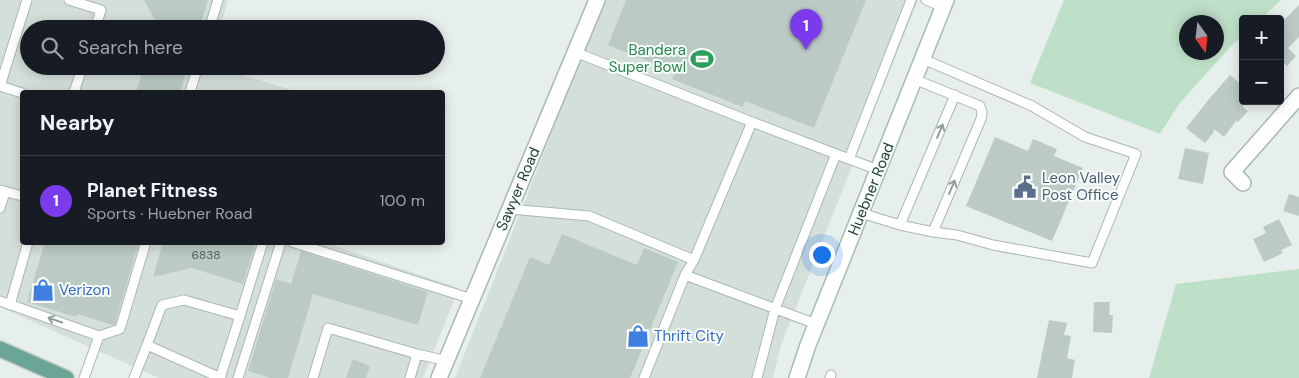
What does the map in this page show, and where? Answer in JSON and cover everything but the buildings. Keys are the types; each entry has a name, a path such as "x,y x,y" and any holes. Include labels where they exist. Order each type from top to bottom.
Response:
{"main road":[{"path":"0,349 66,378"}],"street":[{"name":"Sawyer Road","path":"439,378 597,0"},
{"name":"Huebner Road","path":"797,378 816,324 945,3"},
{"path":"1243,183 1232,172 1299,96"}],"lane":[{"path":"21,20 27,0"},
{"path":"69,0 101,10 98,20"},
{"path":"212,20 218,0"},
{"path":"849,159 911,0"},
{"path":"926,0 945,3"},
{"path":"20,22 0,86 20,92"},
{"path":"575,52 878,170"},
{"path":"861,213 900,225 957,235 993,245 1092,263 1136,154 1085,137 1032,106 923,59"},
{"path":"75,90 80,75"},
{"path":"191,90 195,75"},
{"path":"914,79 980,106 982,112 981,119 933,232"},
{"path":"900,225 954,95"},
{"path":"644,378 685,275 694,260 752,122"},
{"path":"757,378 775,309 836,154"},
{"path":"0,208 3,191 20,195"},
{"path":"510,209 589,216 694,260"},
{"path":"10,305 27,245"},
{"path":"0,301 99,336 120,329 145,245"},
{"path":"147,345 220,378 262,245"},
{"path":"238,378 280,245"},
{"path":"301,245 472,299"},
{"path":"685,275 816,324"},
{"path":"134,378 162,305 184,300 240,316"},
{"path":"312,378 328,328 447,361"},
{"path":"84,378 99,336"},
{"path":"410,378 417,354"}],"shaded area":[{"path":"0,0 228,0 222,20 20,20 20,75 242,75 291,90 20,90 20,245 332,245 459,288 423,378 159,378 0,307"},
{"path":"604,0 918,0 781,345 773,378 455,378"}],"green space":[{"path":"1064,0 1281,0 1265,15 1239,15 1239,39 1224,54 1224,15 1179,15 1179,60 1219,60 1179,104 1160,134 1030,83"},
{"path":"1299,269 1299,378 1149,378 1176,284"}],"place":[{"name":"Planet Fitness","path":"806,50"},
{"name":"Bandera Super Bowl","path":"702,59"},
{"name":"Leon Valley Post Office","path":"1025,187"},
{"name":"Verizon","path":"43,290"},
{"name":"Thrift City","path":"638,336"}]}
